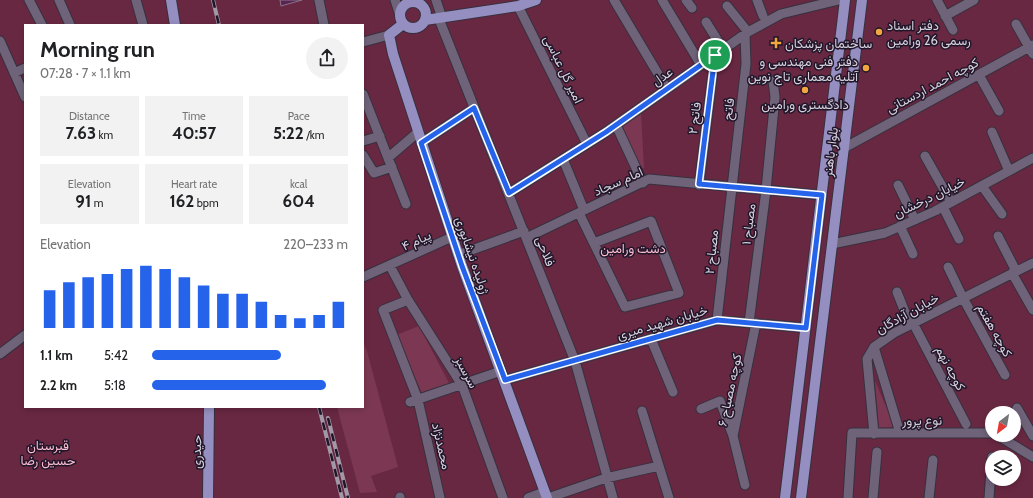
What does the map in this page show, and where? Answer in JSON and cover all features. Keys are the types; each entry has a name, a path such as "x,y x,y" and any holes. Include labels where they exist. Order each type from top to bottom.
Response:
{"main road":[{"path":"171,0 175,24"},
{"path":"401,20 407,27 415,28 425,20 518,6 536,0"},
{"name":"بلوار باهنر","path":"785,498 845,0"},
{"name":"بلوار باهنر","path":"801,498 862,0"},
{"path":"389,35 401,20 404,5 414,1 420,4 426,11 425,20"},
{"name":"ژولیده نیشابوری","path":"389,35 393,54 417,133 458,255 546,496"},
{"name":"حیدری","path":"208,498 209,408"}],"street":[{"path":"59,0 70,24"},
{"path":"136,0 142,24"},
{"path":"319,0 324,24"},
{"path":"395,0 401,20"},
{"name":"فلاحی","path":"436,0 440,18 474,108 575,361 612,498"},
{"path":"614,0 667,89"},
{"path":"662,0 701,65"},
{"path":"686,0 692,8"},
{"path":"757,0 763,16"},
{"name":"عدل","path":"509,193 616,125 747,33 781,14 839,0"},
{"path":"937,0 953,30"},
{"path":"945,16 974,0"},
{"path":"33,1 42,24"},
{"name":"امیر گل عباسی","path":"518,6 587,144"},
{"path":"727,6 747,33"},
{"path":"706,22 719,52"},
{"path":"1016,24 1032,49"},
{"name":"فاتح","path":"732,187 746,64 747,33"},
{"path":"364,42 389,35"},
{"path":"0,40 24,95"},
{"name":"کوچه احمد اردستانی","path":"844,148 979,75 1032,49"},
{"name":"فاتح ۲","path":"699,184 719,52"},
{"path":"14,74 24,69"},
{"path":"979,75 999,111"},
{"name":"مصباح ۱","path":"753,323 775,97 773,81"},
{"path":"364,96 389,157 406,204"},
{"path":"421,143 474,108"},
{"path":"616,125 642,183"},
{"path":"992,132 1009,171"},
{"path":"389,157 417,133"},
{"path":"364,141 380,136"},
{"path":"925,156 947,204 959,239"},
{"path":"364,157 374,173 392,167"},
{"name":"خیابان درخشان","path":"832,244 885,233 947,204 1033,158"},
{"path":"562,159 594,243 625,307 679,294 651,221 594,243"},
{"name":"امام سجاد","path":"458,255 525,234 582,212 649,180 822,195"},
{"path":"898,185 915,220"},
{"path":"982,186 1002,214"},
{"name":"مصباح ۲","path":"717,320 732,187"},
{"path":"900,226 914,254"},
{"path":"998,236 1033,310"},
{"name":"پیام ۴","path":"364,277 452,237"},
{"name":"خیابان آزادگان","path":"874,434 867,359 874,347 894,333 1033,263"},
{"name":"سرسبز","path":"390,266 408,300 462,385 504,498"},
{"name":"کوچه هفتم","path":"948,267 963,298 1005,375"},
{"name":"کوچه نهم","path":"897,292 912,324 966,424"},
{"name":"محمدنژاد","path":"408,300 383,310 414,401 440,498"},
{"name":"خیابان شهید میری","path":"414,401 462,385 575,361 717,320 806,328"},
{"name":"کوچه مصباح ۶","path":"745,485 733,436 753,323"},
{"path":"0,354 24,336"},
{"path":"651,339 673,392"},
{"path":"874,347 900,433"},
{"path":"701,409 720,401 733,436"},
{"path":"642,411 669,498"},
{"path":"1021,415 1033,436"},
{"name":"نوع پرور","path":"848,498 852,433 985,433"},
{"path":"1008,442 1033,457"},
{"path":"873,498 877,452"},
{"path":"929,498 933,460"},
{"path":"528,498 546,496 606,478 659,466"},
{"path":"989,498 990,486"}],"green space":[{"name":"دشت ورامین","path":"0,0 1033,0 1033,498 0,498"}],"shaded area":[{"path":"641,113 644,168 639,168 621,125"},
{"path":"419,326 450,385 422,393 396,335"},
{"path":"364,344 398,467 371,476 377,492 360,493 337,408 364,408"},
{"path":"875,381 895,427 879,428"}],"building":[{"path":"280,0 302,0 281,6"}],"railway":[{"path":"213,0 219,24"},
{"path":"319,408 342,498"},
{"path":"328,418 348,498"}],"place":[{"name":"دفتر اسناد رسمی 26 ورامین","path":"879,32"},
{"name":"ساختمان پزشکان","path":"776,43"},
{"name":"دفتر فنی مهندسی و آتلیه معماری تاج نوین","path":"866,68"},
{"name":"دادگستری ورامین","path":"805,90"}],"route":[{"path":"715,55 699,184 822,195 806,328 717,320 505,380 462,266 421,143 474,108 509,193 606,132 715,55"}],"park label":[{"name":"قبرستان حسین رضا","path":"48,452"}]}
